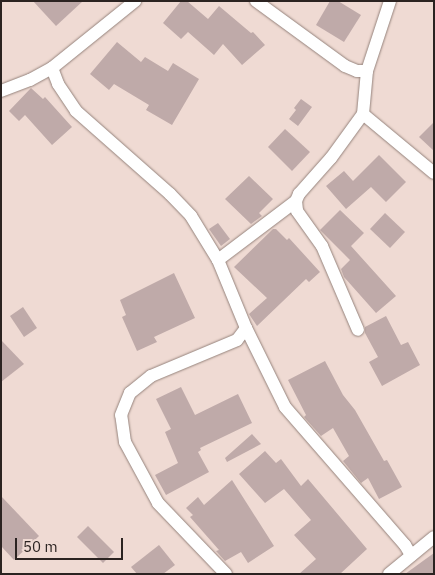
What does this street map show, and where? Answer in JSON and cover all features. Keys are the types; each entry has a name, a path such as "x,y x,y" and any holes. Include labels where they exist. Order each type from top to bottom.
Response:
{"street":[{"path":"1,91 30,80 52,68 135,1"},
{"path":"256,1 345,66 357,71 367,71"},
{"path":"218,260 296,202 300,194 332,158 363,114 367,71 390,1"},
{"path":"52,68 58,84 76,110 170,194 191,216 218,260 246,328 284,407 405,545 411,555"},
{"path":"363,114 434,173"},
{"path":"296,202 297,211 322,246 358,330"},
{"path":"226,574 158,503 125,442 121,415 130,392 151,376 237,340 246,328"},
{"path":"389,574 434,537"}],"building":[{"path":"33,1 83,1 56,26"},
{"path":"181,1 187,1 208,19 219,6 251,33 253,32 265,45 242,65 223,44 214,55 188,32 181,39 163,23"},
{"path":"330,1 338,1 361,15 344,42 316,25"},
{"path":"117,42 141,62 145,57 168,71 173,63 199,79 172,125 146,110 149,105 114,84 109,90 90,74"},
{"path":"31,88 43,99 45,97 72,127 52,145 25,115 19,121 9,111"},
{"path":"301,99 312,107 298,126 289,119"},
{"path":"434,122 434,151 419,137"},
{"path":"285,129 310,152 292,171 268,147"},
{"path":"379,155 406,182 386,202 371,187 346,209 326,186 344,171 353,181"},
{"path":"249,176 273,199 259,213 262,216 251,224 225,199"},
{"path":"340,210 364,233 351,246 396,296 376,313 344,277 341,269 350,260 320,230"},
{"path":"385,213 405,232 390,248 370,229"},
{"path":"218,223 230,239 221,246 209,229"},
{"path":"273,229 276,229 287,240 289,238 320,272 309,282 306,279 257,326 249,314 267,298 234,267"},
{"path":"174,273 195,318 154,337 157,342 137,351 122,317 126,315 120,300"},
{"path":"23,307 37,328 24,337 10,316"},
{"path":"386,316 401,345 408,342 420,365 382,386 369,362 378,357 365,333 365,327"},
{"path":"1,340 24,364 1,382"},
{"path":"325,361 343,395 355,410 384,461 387,460 402,487 379,499 368,478 361,483 343,461 349,456 333,428 321,436 304,417 306,415 288,380"},
{"path":"181,387 195,415 238,394 252,423 200,448 201,450 198,452 209,472 166,495 155,475 178,463 165,432 171,429 156,399"},
{"path":"252,434 261,444 227,462 225,458"},
{"path":"265,451 276,463 281,459 301,486 308,479 367,549 340,574 299,574 316,559 294,535 311,520 284,489 265,503 239,474"},
{"path":"232,480 274,546 248,563 241,552 225,561 216,551 219,550 190,517 193,515 186,508 198,497 204,505"},
{"path":"1,496 39,536 14,560 1,546"},
{"path":"88,526 114,552 103,563 77,537"},
{"path":"159,545 175,565 163,574 137,574 131,567"},
{"path":"434,553 434,574 405,574"}]}
